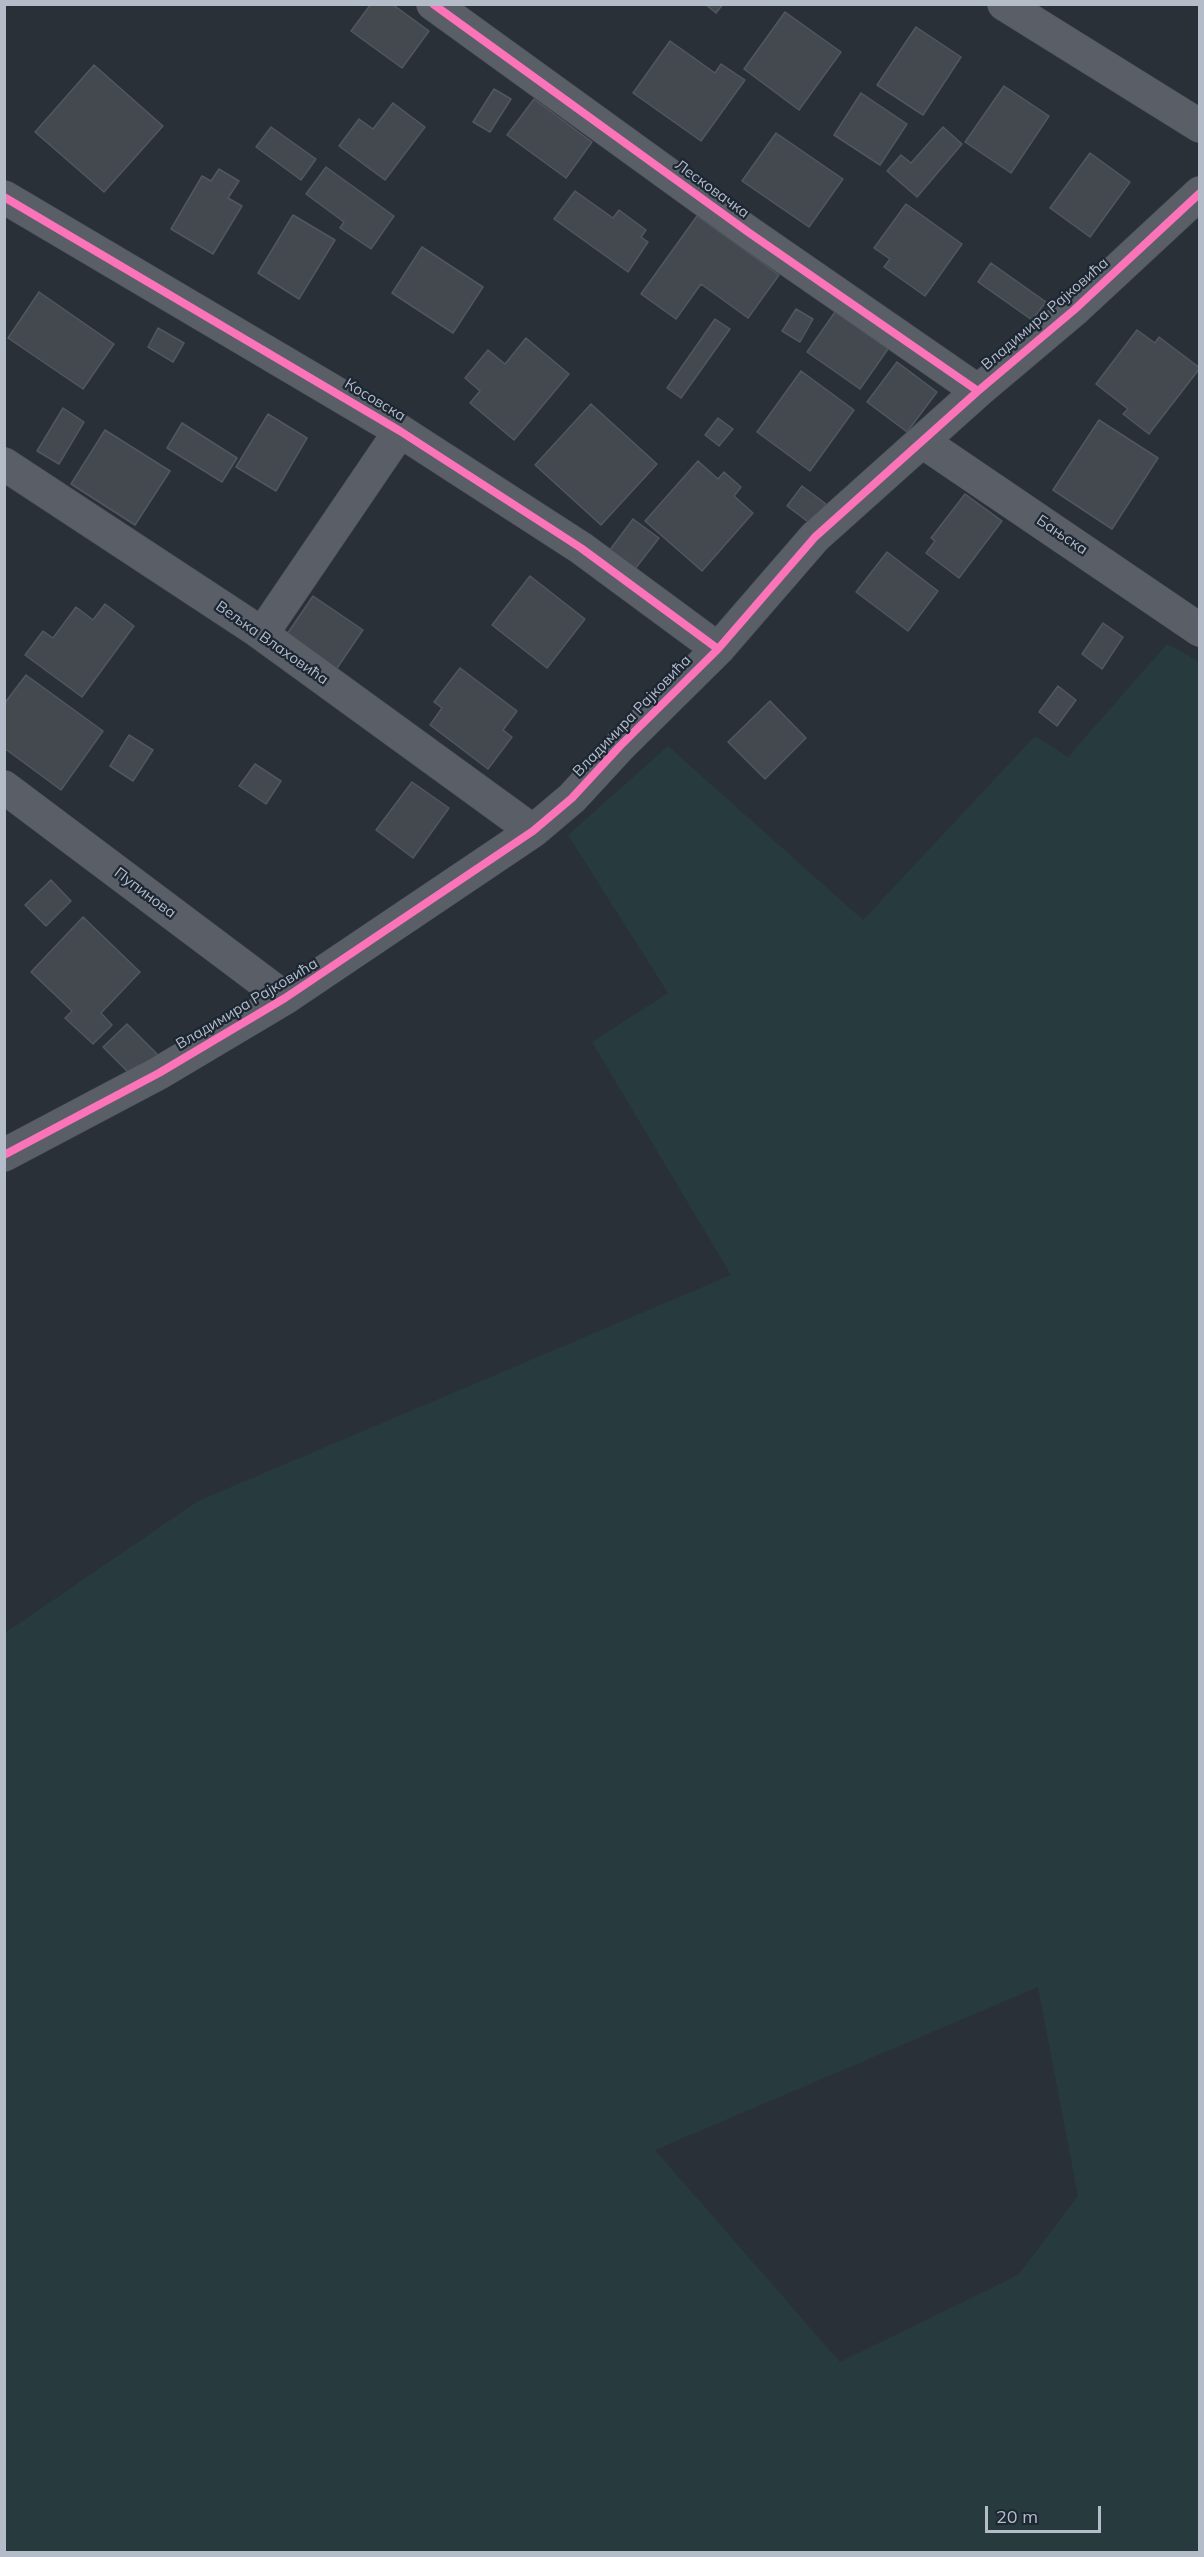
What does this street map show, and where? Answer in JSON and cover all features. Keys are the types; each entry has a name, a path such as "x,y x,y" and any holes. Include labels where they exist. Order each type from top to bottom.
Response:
{"street":[{"name":"Лесковачка","path":"433,4 738,225 978,391"},
{"path":"1004,4 1200,126"},
{"name":"Владимира Рајковића","path":"4,1155 159,1073 285,999 533,831 572,798 620,746 718,649 815,537 978,391 1074,310 1200,193"},
{"name":"Косовска","path":"4,197 400,431 581,548 718,649"},
{"path":"262,634 400,431"},
{"name":"Бањска","path":"923,442 1200,630"},
{"name":"Вељка Влаховића","path":"4,464 262,634 533,831"},
{"name":"Пупинова","path":"4,787 285,999"}],"green space":[{"path":"1167,644 1200,662 1199,2552 5,2552 5,1633 198,1501 731,1275 592,1042 668,993 568,835 668,746 863,920 1035,736 1068,757","holes":["1038,1987 1078,2196 1018,2275 840,2362 655,2150"]}],"building":[{"path":"371,4 392,4 429,31 402,68 351,31"},
{"path":"705,4 723,4 716,13"},
{"path":"785,12 841,52 799,110 744,69"},
{"path":"916,27 961,57 923,115 877,85"},
{"path":"670,41 715,73 721,64 745,80 701,141 633,93"},
{"path":"94,65 163,126 104,192 35,132"},
{"path":"1004,86 1049,116 1011,173 965,142"},
{"path":"494,89 511,99 490,132 473,122"},
{"path":"861,93 907,124 880,165 834,135"},
{"path":"534,99 592,142 566,178 507,135"},
{"path":"393,103 425,127 385,180 339,146 359,119 373,129"},
{"path":"271,127 316,159 301,180 256,147"},
{"path":"943,127 962,144 917,197 887,171 901,155 911,163"},
{"path":"776,133 843,179 809,227 742,181"},
{"path":"1090,153 1130,182 1090,237 1050,208"},
{"path":"326,167 394,216 371,249 340,228 344,222 306,194"},
{"path":"219,169 239,181 228,198 242,206 213,254 171,229 202,176 211,181"},
{"path":"575,191 613,218 619,210 646,230 641,237 648,242 628,272 554,219"},
{"path":"906,204 962,244 925,296 884,267 890,259 874,248"},
{"path":"293,215 335,240 299,299 258,273"},
{"path":"697,216 779,275 748,318 701,284 676,319 641,294"},
{"path":"422,247 483,287 453,333 392,293"},
{"path":"991,263 1046,302 1032,320 978,282"},
{"path":"39,292 114,344 83,389 8,338"},
{"path":"796,309 813,319 800,342 782,331"},
{"path":"835,312 888,349 860,389 807,352"},
{"path":"715,319 730,329 681,398 667,388"},
{"path":"158,328 184,343 173,362 148,347"},
{"path":"1137,330 1155,343 1159,337 1200,368 1149,434 1123,414 1128,409 1096,384"},
{"path":"526,338 569,374 514,440 470,403 480,391 465,378 488,350 505,364"},
{"path":"897,362 937,392 907,432 867,402"},
{"path":"801,371 854,410 810,471 757,432"},
{"path":"591,404 657,464 601,525 535,465"},
{"path":"63,408 84,422 59,464 37,451"},
{"path":"268,414 307,438 276,491 236,467"},
{"path":"718,418 733,429 719,446 705,435"},
{"path":"1099,420 1158,458 1112,529 1053,490"},
{"path":"182,423 237,458 222,482 167,448"},
{"path":"105,430 170,471 135,525 71,484"},
{"path":"698,461 718,479 724,472 741,487 734,496 753,513 702,571 645,521"},
{"path":"802,486 826,504 811,524 787,506"},
{"path":"965,494 1002,521 959,578 926,553 935,541 931,538"},
{"path":"633,519 659,538 628,578 603,559"},
{"path":"887,552 938,591 908,631 856,592"},
{"path":"530,576 585,619 547,668 492,625"},
{"path":"313,596 363,630 333,674 283,640"},
{"path":"105,604 134,626 82,697 25,655 43,631 53,638 76,607 93,620"},
{"path":"1103,623 1123,637 1102,669 1082,654"},
{"path":"460,668 517,711 503,730 512,737 488,769 430,725 442,708 434,702"},
{"path":"26,675 103,731 61,790 4,748 4,704"},
{"path":"1058,686 1076,700 1057,726 1039,712"},
{"path":"770,701 806,738 765,779 728,742"},
{"path":"129,735 153,750 133,781 110,766"},
{"path":"255,764 281,781 266,804 239,786"},
{"path":"412,782 449,808 413,858 376,830"},
{"path":"51,880 71,901 46,926 25,905"},
{"path":"83,917 140,972 101,1013 112,1025 93,1044 65,1018 72,1011 31,972"},
{"path":"127,1024 160,1057 129,1073 103,1047"}],"cycle path":[{"path":"433,4 748,232 978,391"},
{"path":"4,1155 159,1073 285,998 533,831 572,798 620,746 718,649 815,537 978,391 1074,310 1200,193"},
{"path":"4,197 400,431 581,548 718,649"}]}
